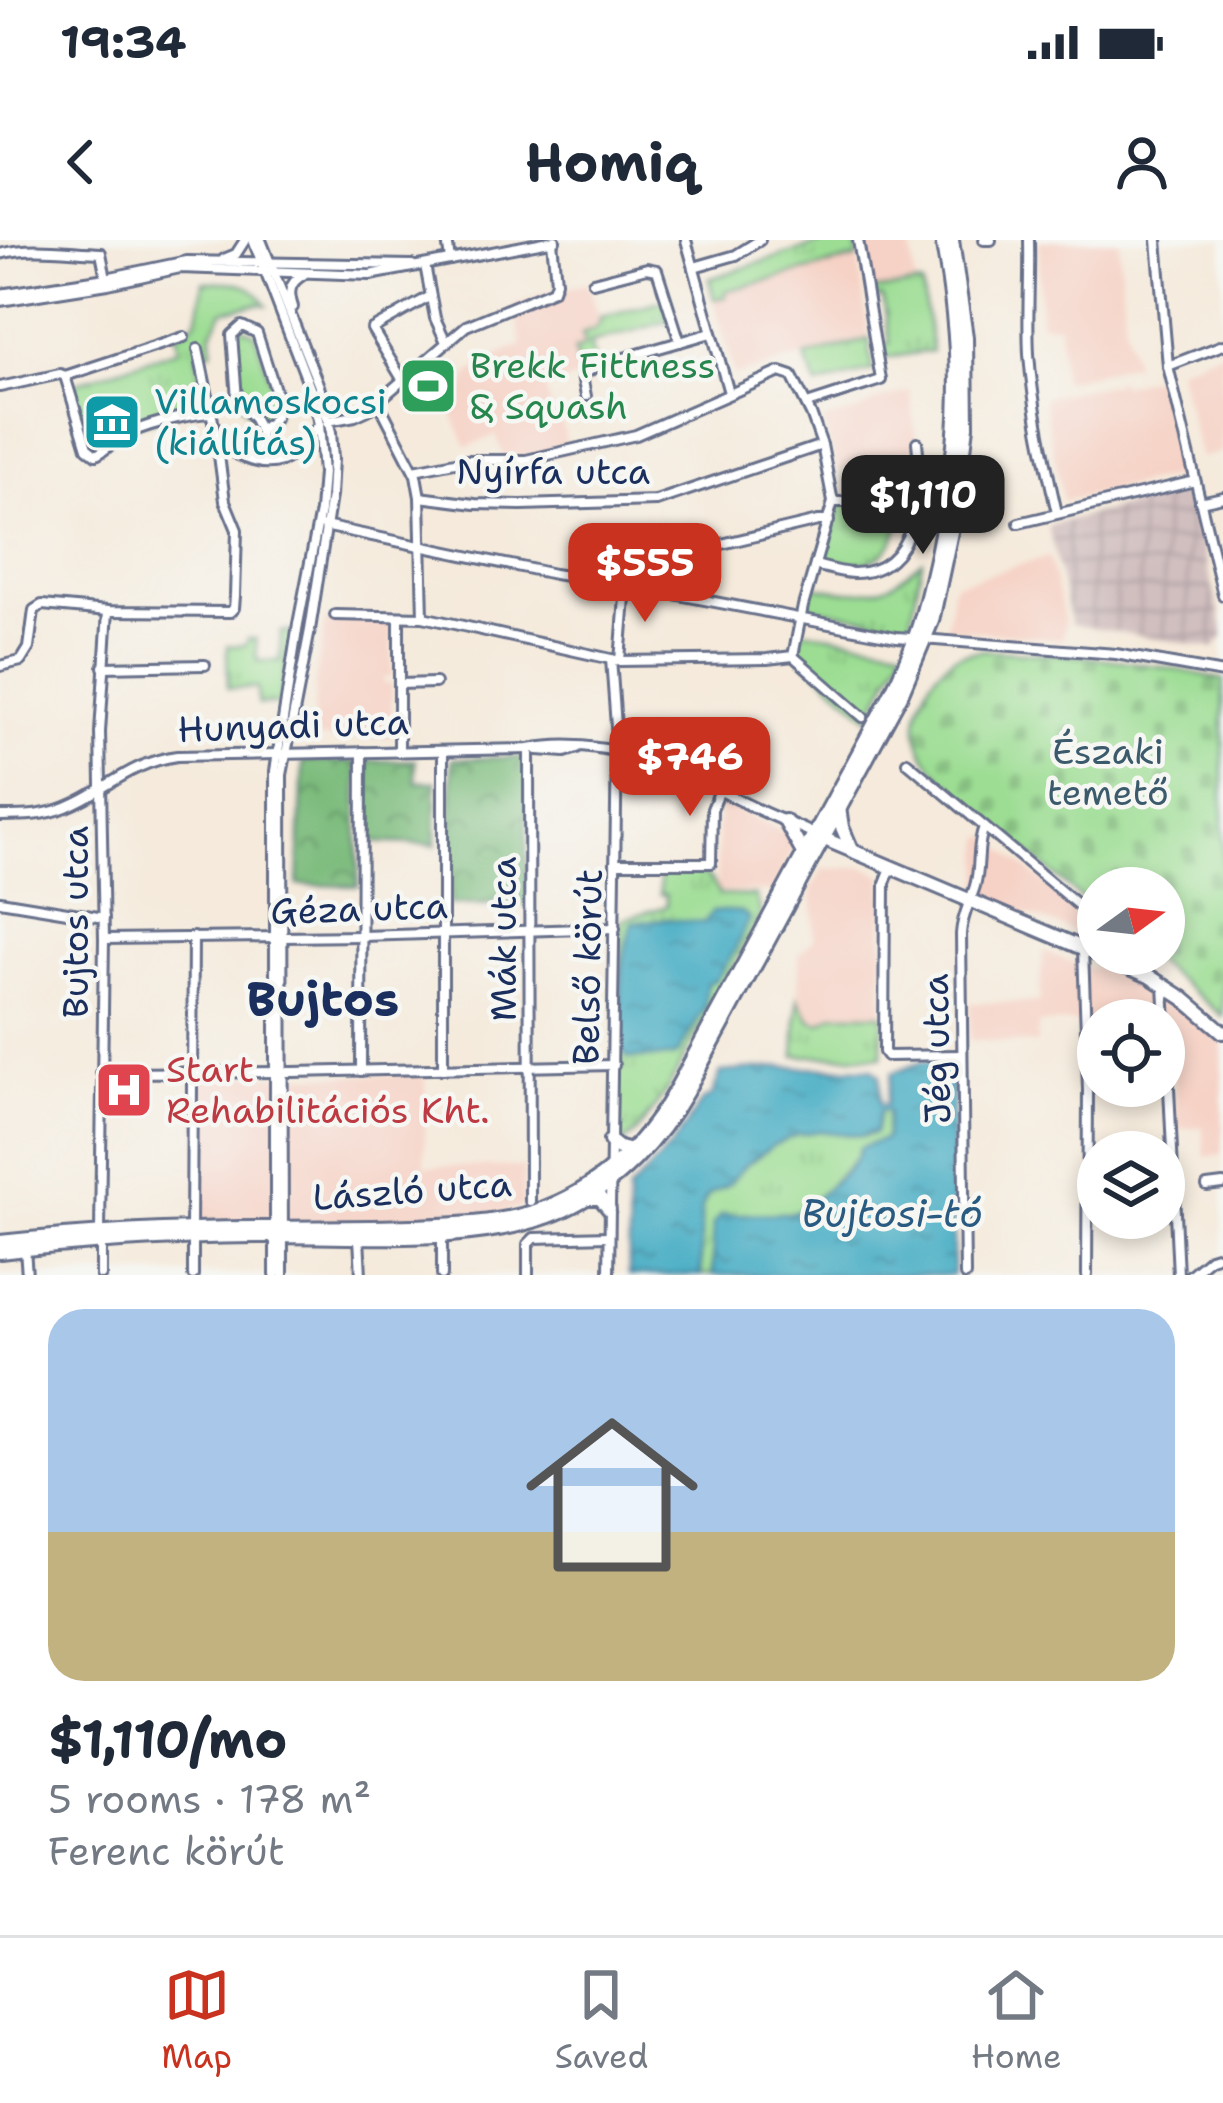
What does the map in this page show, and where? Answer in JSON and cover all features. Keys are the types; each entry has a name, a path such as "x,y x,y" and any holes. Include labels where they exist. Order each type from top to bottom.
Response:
{"main road":[{"path":"819,836 922,639 957,426 956,339 942,240"},
{"path":"819,836 901,695 922,639 958,499 967,426 966,337 952,240"},
{"path":"784,821 805,859 852,850 839,808"},
{"name":"Hunyadi utca","path":"819,836 1077,945"},
{"name":"László utca","path":"279,1233 359,1236 485,1231 526,1223 586,1198 682,1088 819,836"},
{"path":"1144,975 1164,984 1223,1032"},
{"name":"László utca","path":"100,1237 496,1221 546,1207 610,1175 651,1143 675,1112 682,1088"},
{"path":"610,1141 631,1151"},
{"path":"586,1198 600,1198 609,1209"},
{"path":"0,1242 100,1237"},
{"path":"0,1252 100,1237"}],"street":[{"path":"0,297 160,265 217,260 236,254 253,240 305,349"},
{"path":"446,240 450,260"},
{"path":"217,260 370,275 553,240 553,290 479,319 355,416 325,419 296,452"},
{"path":"686,240 729,393"},
{"path":"694,267 736,255 760,240"},
{"path":"807,404 881,380 858,240"},
{"path":"1029,240 1032,389 1057,512"},
{"path":"1157,240 1168,366 1223,596"},
{"path":"0,254 40,250 101,254 106,278"},
{"path":"0,297 108,284 180,268 423,265"},
{"path":"423,265 435,318 446,342"},
{"path":"268,268 325,419 320,556 310,630 282,753"},
{"path":"593,282 647,268 657,270 680,342"},
{"path":"279,1275 282,753 333,478 332,439 290,289 310,272"},
{"path":"402,379 372,329 430,297"},
{"path":"259,462 260,431 237,399 232,335 242,326 256,332 278,400 275,418 260,431"},
{"path":"586,396 582,382 586,372 711,333"},
{"path":"0,387 65,376 184,338"},
{"path":"1168,366 1223,345"},
{"path":"0,666 21,661 29,648 34,610 42,605 225,613 233,608 237,530 225,501 198,349"},
{"path":"414,470 465,460 526,460 636,436 780,372 792,376 822,445 833,502 793,656"},
{"path":"65,376 87,448 96,455 134,431 209,413"},
{"path":"378,401 414,470 420,497 423,617"},
{"path":"217,440 248,461 275,463 308,448 322,457"},
{"path":"815,566 851,574 872,571 903,549 914,516 916,442"},
{"name":"Nyírfa utca","path":"420,497 521,505 656,501 822,445"},
{"path":"220,461 232,451"},
{"path":"833,502 852,502 898,477"},
{"path":"1019,523 1195,482"},
{"path":"1200,502 1223,497"},
{"path":"604,581 621,568 829,520"},
{"path":"321,525 800,619 922,639 1116,653 1223,673"},
{"path":"320,556 331,538 349,533"},
{"name":"Belső körút","path":"609,1275 616,928 615,660 626,585"},
{"name":"Bujtos utca","path":"101,1275 101,762 108,611"},
{"path":"334,615 423,617 615,660 793,656 863,717"},
{"path":"399,617 399,752"},
{"path":"103,667 205,665"},
{"path":"398,684 434,683"},
{"name":"Hunyadi utca","path":"0,817 47,813 84,799 149,761 177,756 549,745 640,757 819,836"},
{"name":"Mák utca","path":"529,749 530,1201"},
{"path":"442,1069 443,751"},
{"path":"361,1071 362,752"},
{"path":"101,762 111,770 126,772"},
{"path":"907,762 1077,904"},
{"path":"615,863 711,863 712,809 720,790"},
{"path":"84,799 97,803 103,813"},
{"name":"Jég utca","path":"965,1275 961,934 975,886 984,827"},
{"path":"892,866 885,883 884,1052 887,1056 962,1055"},
{"path":"0,901 104,918"},
{"name":"Géza utca","path":"104,939 616,928"},
{"path":"193,937 188,1235 193,1275"},
{"path":"1083,975 1088,1090 1087,1275"},
{"path":"1164,984 1178,1275"},
{"path":"101,1072 614,1065"},
{"path":"277,1070 281,1090 279,1233"},
{"path":"281,1090 291,1079 308,1072"},
{"path":"1207,1186 1223,1184"},
{"path":"442,1234 442,1275"},
{"path":"359,1236 361,1275"},
{"path":"528,1275 528,1244 538,1237 609,1236"},
{"path":"25,1249 27,1275"},
{"path":"1190,1275 1210,1258 1223,1254"}],"shaded area":[{"path":"863,240 910,240 916,285 871,291"},
{"path":"1039,240 1119,240 1125,325 1134,363 1062,381 1059,324 1040,323"},
{"path":"858,258 869,337 735,376 714,299 725,297 724,291"},
{"path":"588,283 601,321 585,346 574,350 581,377 545,388 553,416 560,415 569,452 505,460 496,435 467,447 446,400 465,387 468,375 522,345 513,306"},
{"path":"1223,350 1223,452 1200,458 1177,368"},
{"path":"1157,376 1180,475 1063,501 1043,397"},
{"path":"910,391 917,447 837,472 823,421"},
{"path":"1188,490 1223,628 1223,637 1214,648 1071,624 1048,526"},
{"path":"1049,557 1065,622 1062,639 946,628 953,584"},
{"path":"392,619 392,677 383,678 384,684 392,684 391,737 313,739 315,684 326,620"},
{"path":"719,802 790,835 795,847 772,891 716,893"},
{"path":"988,836 1077,911 1077,933 988,899 980,883 983,838"},
{"path":"865,867 883,876 883,1014 835,1014 820,1023 811,1020 798,999 799,954 815,938 812,889 823,869"},
{"path":"1043,951 1077,964 1077,975 1117,975 1172,999 1077,999 1077,1022 1038,1024 1037,1044 970,1040 970,1003 1039,1002"},
{"path":"1185,1010 1223,1043 1223,1155 1205,1157 1203,1127 1178,1129 1177,1107 1185,1107"},
{"path":"425,1075 425,1166 524,1167 523,1207 445,1217 197,1228 197,1076"}],"green space":[{"path":"856,240 858,258 725,291 726,297 714,299 709,279 828,241"},
{"path":"203,282 247,286 267,305 223,311 212,332 212,351 197,354 204,402 132,426 98,448 90,441 72,384 179,349 176,334 195,321"},
{"path":"922,286 932,351 885,358 882,345 890,343 883,298 872,298 871,291"},
{"path":"665,300 669,321 590,343 594,360 579,369 574,350 585,346 582,334 595,329 600,317"},
{"path":"242,327 255,333 277,400 274,418 260,425 238,399 236,331"},
{"path":"869,339 873,370 817,386 805,357"},
{"path":"905,472 901,517 882,554 853,563 824,558 841,503"},
{"path":"922,561 911,620 906,625 807,606 812,586 842,591 881,588"},
{"path":"801,630 902,647 869,717 800,656"},
{"path":"281,632 292,632 279,704 258,704 257,688 228,688 227,646 256,639 257,661 280,661"},
{"name":"Északi temető","path":"982,650 1133,662 1223,680 1223,1016 1172,975 1185,975 1185,867 1077,867 1077,895 946,781 927,758 917,730 920,706 937,673 964,654"},
{"path":"527,757 526,904 450,905 452,759"},
{"path":"415,760 416,782 436,782 436,845 369,842 368,761"},
{"path":"303,761 358,762 358,886 298,885"},
{"path":"688,872 708,877 719,895 755,896 761,914 666,1092 624,1143 615,1140 621,927 623,919 667,906 666,895 660,894 660,874"},
{"path":"798,999 811,1020 820,1023 835,1014 883,1014 882,1056 795,1056"},
{"path":"880,1110 888,1111 885,1139 857,1157 806,1208 791,1213 721,1215 713,1225 713,1275 700,1275 701,1209 708,1195 730,1183 772,1146 796,1135 875,1133"}],"water":[{"path":"712,912 742,912 749,918 716,980 707,983 705,1007 678,1054 629,1058 621,1050 621,1002 633,922 704,923"},
{"name":"Bujtosi-tó","path":"922,1062 954,1066 953,1275 713,1275 713,1224 721,1215 791,1213 805,1208 848,1169 859,1148 885,1139 888,1112 880,1110 875,1133 796,1135 772,1146 730,1183 708,1195 701,1209 701,1275 629,1275 628,1192 673,1144 703,1100 711,1097 721,1072 872,1068 880,1075 880,1103 886,1105 892,1073"}],"place":[{"name":"Brekk Fittness & Squash","path":"428,386"},
{"name":"Villamoskocsi (kiállítás)","path":"112,422"},
{"name":"Start Rehabilitációs Kht.","path":"124,1090"}],"district":[{"name":"Bujtos","path":"323,999"}]}
